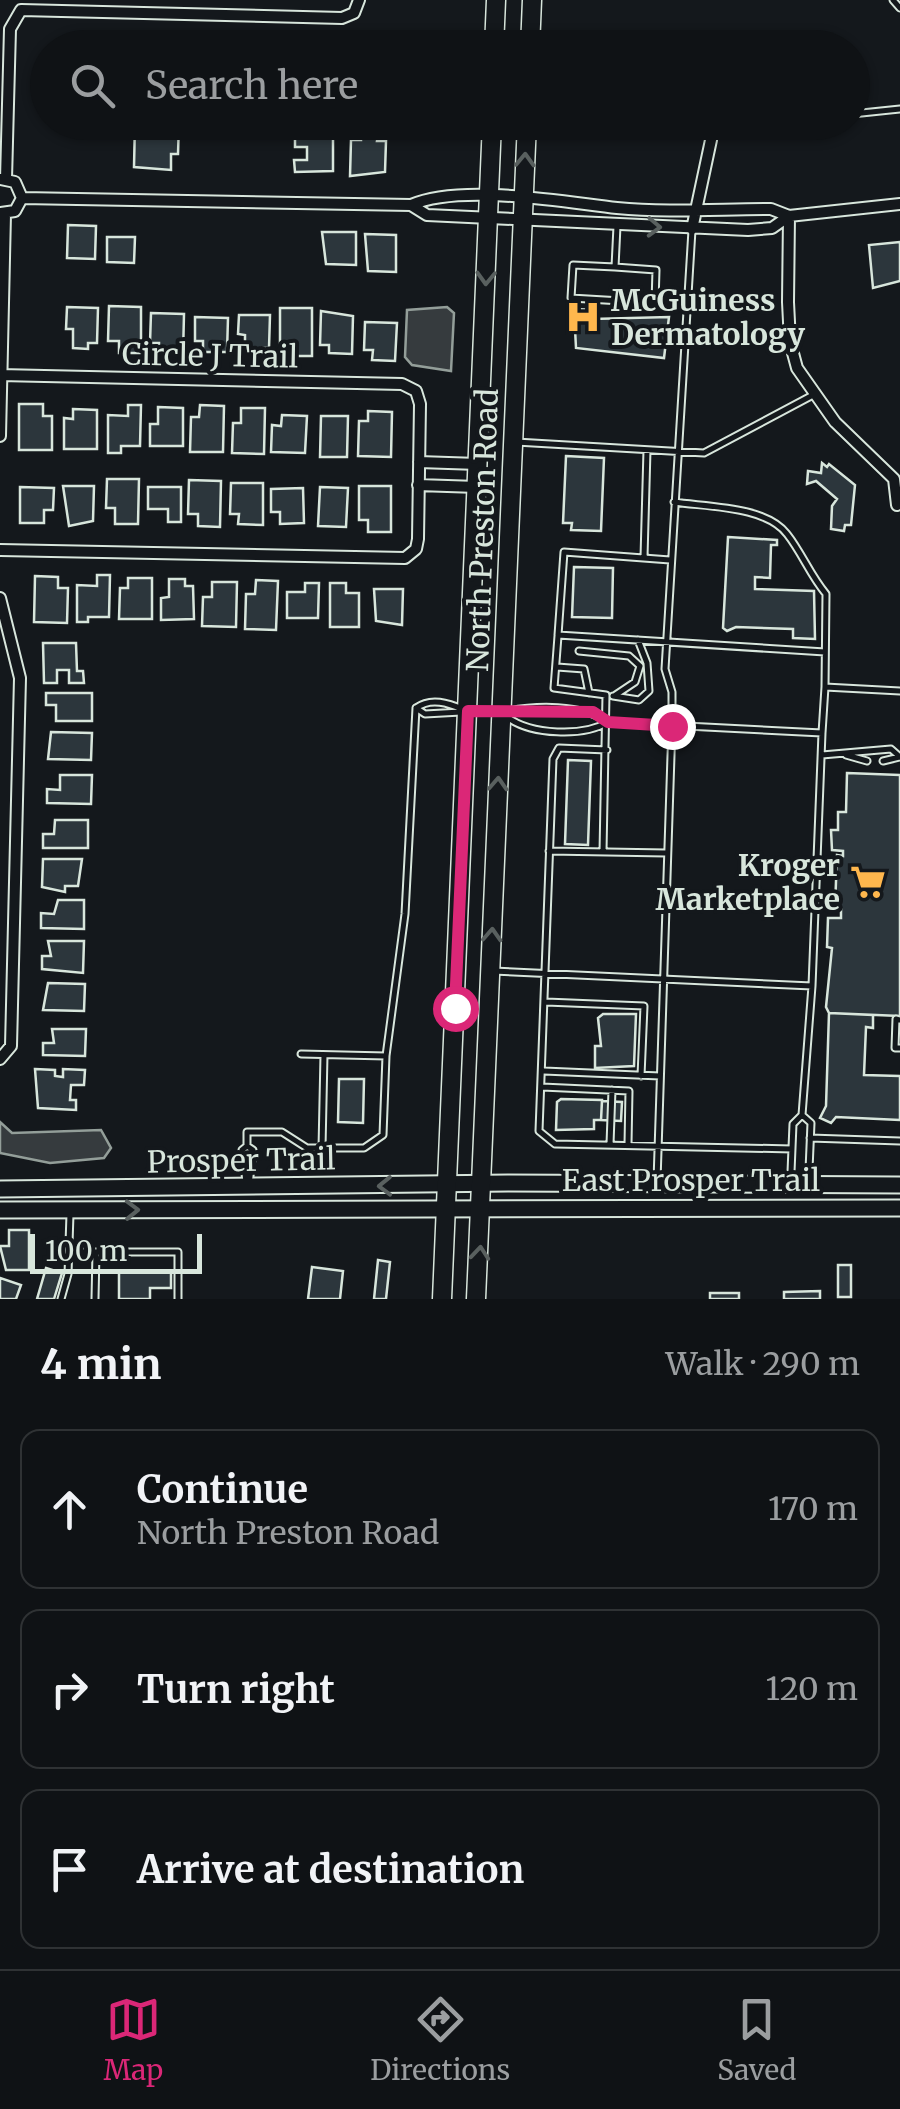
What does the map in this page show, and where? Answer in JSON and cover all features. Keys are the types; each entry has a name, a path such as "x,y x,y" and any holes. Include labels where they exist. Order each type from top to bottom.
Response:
{"main road":[{"path":"495,30 496,0"},
{"path":"531,30 532,0"},
{"name":"North Preston Road","path":"442,1299 491,140"},
{"name":"North Preston Road","path":"476,1299 526,140"},
{"path":"468,711 501,712"},
{"name":"Prosper Trail","path":"0,1189 482,1184"},
{"name":"East Prosper Trail","path":"482,1184 900,1185"},
{"path":"798,1208 799,1186"},
{"path":"70,1211 71,1189"},
{"name":"Prosper Trail","path":"0,1210 482,1207"},
{"name":"East Prosper Trail","path":"482,1207 900,1208"}],"street":[{"path":"175,0 175,13"},
{"path":"0,436 2,213 19,207 22,198 18,185 3,179 10,29 16,13 28,9 342,18 354,14 360,0"},
{"path":"692,229 711,140"},
{"path":"22,198 412,205 429,197 489,206 522,217 692,229 772,228 790,216 900,204"},
{"path":"412,205 427,214 524,197 618,208 771,208 790,216"},
{"path":"790,216 790,342 813,395 894,480 897,505"},
{"name":"Circle J Trail","path":"1,376 402,384 416,391 420,462"},
{"path":"0,550 396,559 411,555 418,539 420,462 478,464"},
{"path":"418,485 476,487"},
{"path":"0,598 20,678 11,1046 1,1059"}],"lane":[{"path":"893,0 900,8"},
{"path":"870,112 900,109"},
{"path":"615,268 617,226"},
{"path":"656,1184 672,726 666,644 692,229"},
{"path":"655,303 656,270 573,265 571,298 655,303 687,304"},
{"path":"513,442 704,453 813,395"},
{"path":"644,558 647,450"},
{"path":"674,502 769,518 787,533 806,572 826,594 812,986 802,1115 793,1124 790,1172 799,1186 809,1170 810,1124 802,1115"},
{"path":"638,640 647,663 649,691 638,700 554,688 564,552 671,560"},
{"path":"558,635 825,652"},
{"path":"557,649 569,650"},
{"path":"578,650 629,656 640,666 635,682 610,696"},
{"path":"556,667 584,669 589,693"},
{"path":"825,688 900,690"},
{"path":"603,852 610,696"},
{"path":"416,708 425,702 448,702 468,711"},
{"path":"416,708 425,714 468,711"},
{"path":"248,1146 248,1132 282,1132 308,1148 364,1148 380,1139 386,1056 405,914 416,708"},
{"path":"501,712 522,708 593,712 608,722 822,733"},
{"path":"501,712 524,728 593,731 608,722"},
{"path":"607,750 566,748 554,753 544,1072 538,1126 546,1140 792,1150"},
{"path":"846,756 860,749 891,750 900,757"},
{"path":"821,755 867,761"},
{"path":"883,761 900,757"},
{"path":"548,851 667,853"},
{"path":"490,971 812,986"},
{"path":"546,1002 644,1006 642,1076"},
{"path":"900,1020 896,1020 895,1048 900,1048"},
{"path":"301,1054 386,1056"},
{"path":"322,1148 324,1055"},
{"path":"544,1072 660,1076"},
{"path":"542,1087 629,1091 628,1144"},
{"path":"610,1144 612,1090"},
{"path":"810,1138 900,1141"},
{"path":"248,1146 253,1150 248,1189"},
{"path":"248,1146 242,1150 242,1171 248,1189"},
{"path":"60,1299 69,1252 70,1211"},
{"path":"69,1252 178,1252 178,1299"},
{"path":"95,1299 96,1252"}],"shaded area":[{"path":"447,307 454,313 451,371 412,365 405,357 407,310"},
{"path":"0,1122 12,1133 101,1130 111,1148 104,1158 50,1163 0,1153"}],"building":[{"path":"135,140 178,140 178,154 171,154 171,170 134,167"},
{"path":"295,140 333,140 333,171 295,172 294,160 307,160 307,147 295,147"},
{"path":"351,140 386,141 385,172 350,176"},
{"path":"68,225 96,226 95,259 67,258"},
{"path":"322,232 356,232 356,265 326,264"},
{"path":"365,234 396,235 396,272 368,271"},
{"path":"107,237 135,237 134,263 107,262"},
{"path":"900,242 900,281 873,288 869,245"},
{"path":"109,306 141,307 141,353 119,353 119,341 108,341"},
{"path":"67,307 98,308 97,343 88,343 88,349 73,348 73,329 66,329"},
{"path":"280,308 312,308 312,356 289,356 289,343 280,343"},
{"path":"574,309 593,310 592,319 669,317 664,358 576,348"},
{"path":"321,311 353,316 352,354 329,353 329,345 320,345"},
{"path":"151,313 184,314 183,355 159,354 159,343 150,343"},
{"path":"239,315 270,315 269,348 261,348 260,354 245,354 245,335 238,334"},
{"path":"195,317 228,318 227,352 203,352 203,341 195,341"},
{"path":"365,322 397,323 395,361 372,360 373,350 364,350"},
{"path":"19,404 43,404 43,416 52,416 52,450 19,450"},
{"path":"128,405 141,405 140,446 121,446 121,453 108,453 108,415 128,416"},
{"path":"200,405 224,406 223,452 190,452 191,417 199,417"},
{"path":"158,407 183,408 183,446 150,446 150,424 158,424"},
{"path":"241,408 265,408 264,454 232,453 233,423 241,423"},
{"path":"73,409 97,410 97,449 64,449 64,418 73,419"},
{"path":"368,411 392,412 391,457 358,456 359,421 368,421"},
{"path":"282,415 307,416 305,453 271,452 272,425 281,426"},
{"path":"321,416 348,416 347,457 320,457"},
{"path":"566,456 604,458 601,531 571,530 572,523 563,523"},
{"path":"822,463 827,467 829,464 855,485 851,525 845,525 844,531 831,529 832,506 837,499 816,481 807,484 808,471 821,473"},
{"path":"107,479 139,479 138,524 115,524 115,508 106,508"},
{"path":"189,480 221,481 220,527 198,526 198,514 188,514"},
{"path":"231,483 263,483 263,525 238,524 239,514 230,514"},
{"path":"63,486 94,486 93,521 69,526"},
{"path":"359,486 391,486 391,532 368,532 368,520 359,520"},
{"path":"20,487 54,488 53,510 44,510 44,523 20,523"},
{"path":"148,487 181,487 181,522 168,522 168,509 148,509"},
{"path":"320,487 348,488 346,527 318,526"},
{"path":"303,488 304,523 280,524 280,512 271,512 271,489"},
{"path":"728,537 777,540 777,545 771,545 770,578 755,577 755,589 814,591 815,639 793,638 793,629 723,628"},
{"path":"574,567 613,568 612,618 572,617"},
{"path":"97,575 110,575 109,617 88,617 88,622 77,622 77,585 97,586"},
{"path":"35,576 58,577 58,588 68,588 67,623 34,622"},
{"path":"128,578 152,578 152,619 119,619 120,588 128,588"},
{"path":"169,579 185,579 185,586 193,586 194,619 161,620 161,598 169,597"},
{"path":"256,580 278,581 276,630 245,629 246,594 255,594"},
{"path":"212,582 237,582 236,627 202,626 203,597 212,597"},
{"path":"305,583 319,583 318,618 287,618 287,592 305,592"},
{"path":"330,583 346,583 346,593 359,593 359,627 330,627"},
{"path":"374,589 403,589 402,625 376,621"},
{"path":"43,643 76,643 77,671 83,671 84,683 69,683 69,670 57,670 57,683 44,683"},
{"path":"46,693 92,693 92,721 56,721 56,705 46,705"},
{"path":"51,732 92,733 91,760 48,759"},
{"path":"568,760 591,761 588,845 565,844"},
{"name":"Kroger Marketplace","path":"847,773 900,775 900,1016 829,1013 826,1007 832,948 827,947 828,918 841,918 841,909 835,908 837,855 843,856 843,851 832,850 831,830 838,830 838,812 846,812"},
{"path":"60,775 92,775 91,804 47,803 47,789 60,790"},
{"path":"55,820 88,820 88,848 43,848 43,834 54,834"},
{"path":"43,859 82,859 78,886 65,886 65,892 42,887"},
{"path":"58,900 84,900 84,929 41,928 41,913 54,914"},
{"path":"48,941 84,941 83,973 42,969 42,956 51,956"},
{"path":"48,983 85,984 84,1011 43,1010"},
{"path":"829,1013 873,1015 873,1028 866,1027 864,1075 900,1076 900,1120 836,1117 831,1123 820,1118 826,1106"},
{"path":"603,1014 636,1014 634,1066 595,1068 595,1046 601,1046 598,1018"},
{"path":"52,1029 86,1029 85,1056 43,1055 43,1043 54,1043"},
{"path":"35,1069 55,1070 55,1076 63,1077 63,1069 85,1070 84,1085 71,1085 70,1100 76,1100 76,1110 38,1108"},
{"path":"339,1079 364,1079 363,1123 338,1122"},
{"path":"602,1100 601,1120 594,1120 594,1129 556,1130 557,1102"},
{"path":"602,1101 622,1102 621,1121 601,1120"},
{"path":"9,1230 29,1230 29,1270 6,1270 0,1246 9,1246"},
{"path":"378,1260 390,1262 386,1299 374,1299"},
{"path":"838,1265 851,1265 851,1297 838,1297"},
{"path":"312,1267 343,1271 340,1299 308,1299"},
{"path":"46,1268 62,1273 54,1299 37,1299"},
{"path":"119,1271 171,1271 171,1288 150,1288 150,1299 119,1299"},
{"path":"0,1278 21,1285 16,1299 0,1299"},
{"path":"820,1291 820,1299 784,1299 784,1292"},
{"path":"710,1293 739,1293 739,1299 710,1299"}],"place":[{"name":"McGuiness Dermatology","path":"583,317"},
{"name":"Kroger Marketplace","path":"868,882"}],"route":[{"path":"455,1008 468,711 522,708 593,712 608,722 672,726"}]}
